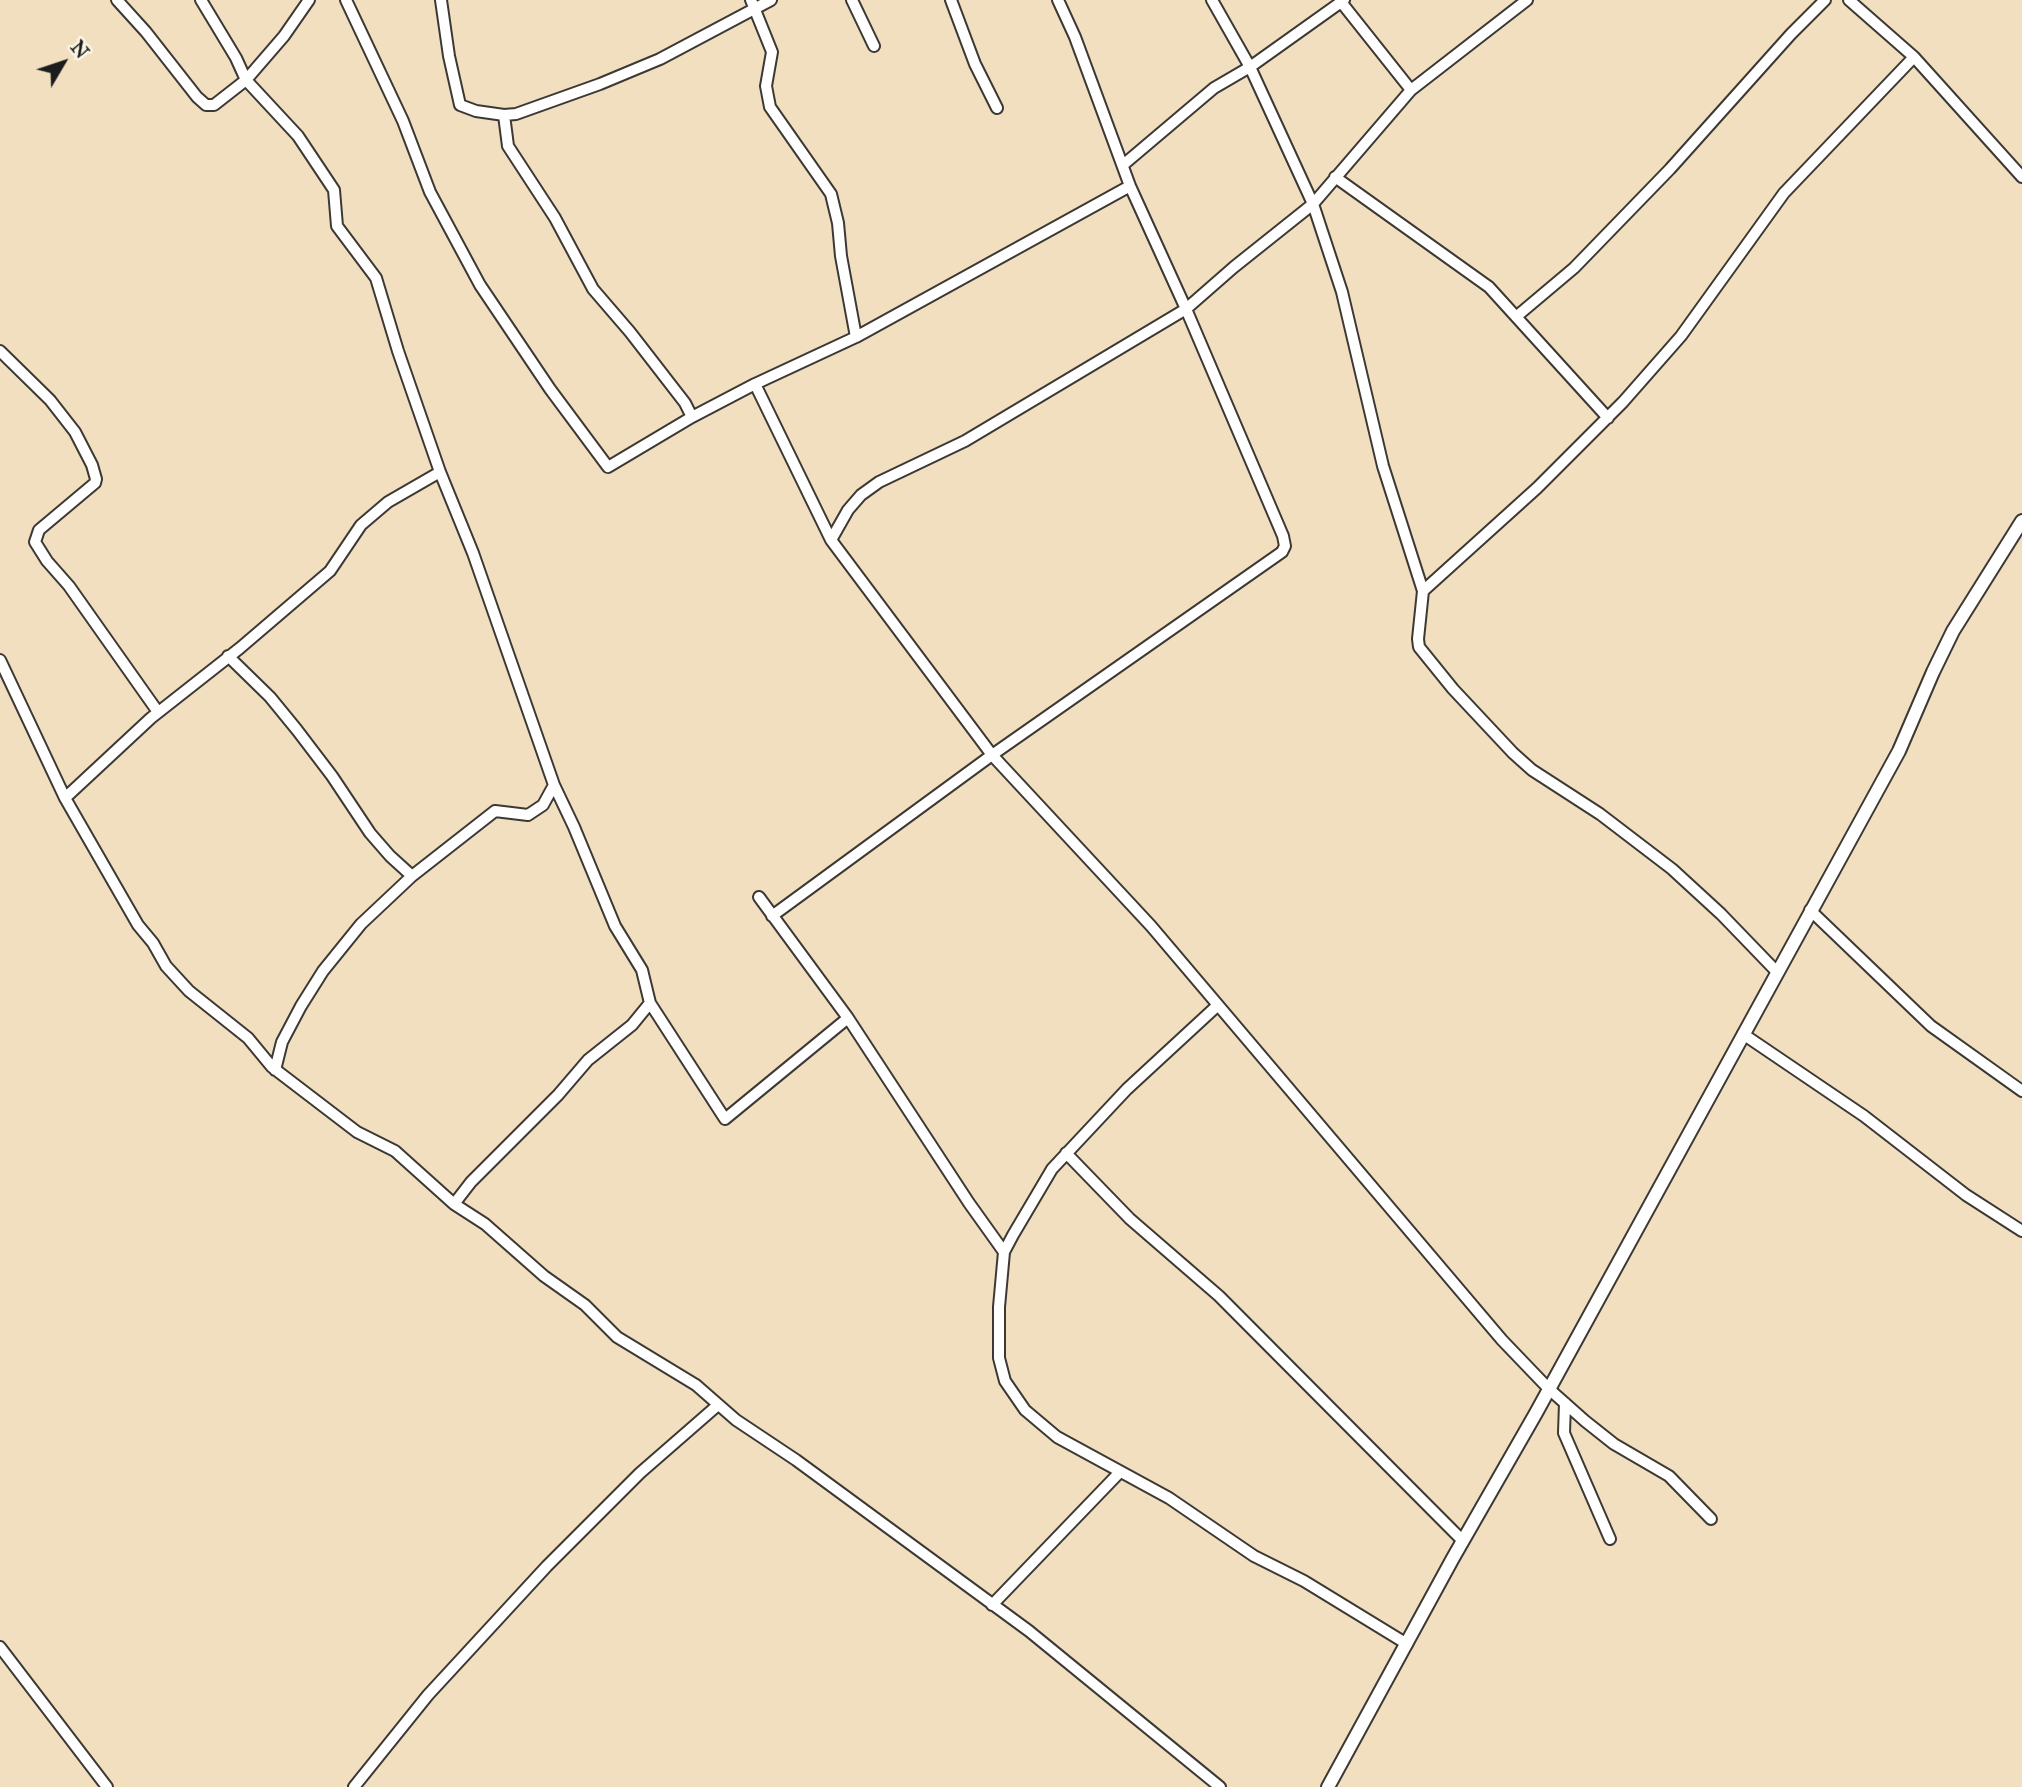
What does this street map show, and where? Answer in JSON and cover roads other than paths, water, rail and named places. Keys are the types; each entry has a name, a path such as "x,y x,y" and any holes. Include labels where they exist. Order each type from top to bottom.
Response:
{"street":[{"path":"117,0 206,105 214,105 246,80 284,36 309,0"},
{"path":"201,0 246,80 298,136 334,190 337,226 376,278 398,352 440,472 507,645 554,785 575,827 615,926 642,970 650,1003 724,1119 848,1018"},
{"path":"346,0 402,121 430,192 480,285 550,389 608,467 692,417 755,384 856,338 1130,186"},
{"path":"441,0 449,57 460,105 476,111 504,115 516,114 630,71 702,37 753,5 771,0"},
{"path":"852,0 874,46"},
{"path":"951,0 975,64 997,108"},
{"path":"772,916 992,755 1282,552 1284,546 1283,536 1186,309 1130,186 1058,0"},
{"path":"1212,0 1250,67 1313,204 1342,292 1383,466 1423,591 1419,647 1468,706 1513,753 1532,770 1600,814 1697,890 1777,972"},
{"path":"831,540 855,503 879,482 965,440 1186,309 1313,204 1410,90 1527,0"},
{"path":"1517,316 1574,268 1670,169 1825,0"},
{"path":"1849,0 1914,57 2022,177"},
{"path":"1123,165 1214,88 1250,67 1343,1 1410,90"},
{"path":"753,5 772,52 766,86 770,107 831,194 856,338"},
{"path":"1423,591 1537,488 1608,418 1681,336 1784,193 1914,57"},
{"path":"504,115 508,146 555,218 593,289 631,332 685,403 692,417"},
{"path":"1335,177 1489,287 1608,418"},
{"path":"0,352 50,400 75,432 96,479 95,483 39,530 35,542 158,712"},
{"path":"755,384 831,540 992,755 1150,926 1277,1077 1351,1159 1477,1312 1549,1389 1614,1444 1669,1476 1711,1519"},
{"path":"65,798 158,712 330,571 361,525 388,502 440,472"},
{"path":"1328,1787 1899,751 1953,631 2022,521"},
{"path":"229,656 270,697 297,730 332,776 369,833 412,876"},
{"path":"0,660 65,798 138,926 153,943 166,966 189,992 248,1038 275,1070 357,1132 395,1151 454,1204 485,1224 544,1276 585,1305 617,1337 696,1385 718,1405 1029,1631 1220,1787"},
{"path":"275,1070 282,1042 301,1006 323,971 360,924 412,876 495,811 528,815 543,805 554,785"},
{"path":"759,897 848,1018 1004,1252"},
{"path":"1811,910 1931,1026 2022,1091"},
{"path":"454,1204 471,1182 558,1095 588,1060 632,1026 650,1003"},
{"path":"1218,1004 1127,1089 1052,1169 1004,1252 998,1327 999,1359 1005,1381 1025,1410 1057,1437 1169,1498 1254,1556 1304,1581 1407,1644"},
{"path":"1743,1034 1864,1116 1966,1195 2022,1231"},
{"path":"1066,1153 1130,1219 1219,1296 1462,1541"},
{"path":"1565,1403 1564,1433 1610,1539"},
{"path":"354,1787 428,1695 538,1575 639,1473 718,1405"},
{"path":"992,1605 1120,1472"},
{"path":"0,1647 107,1787"}]}
